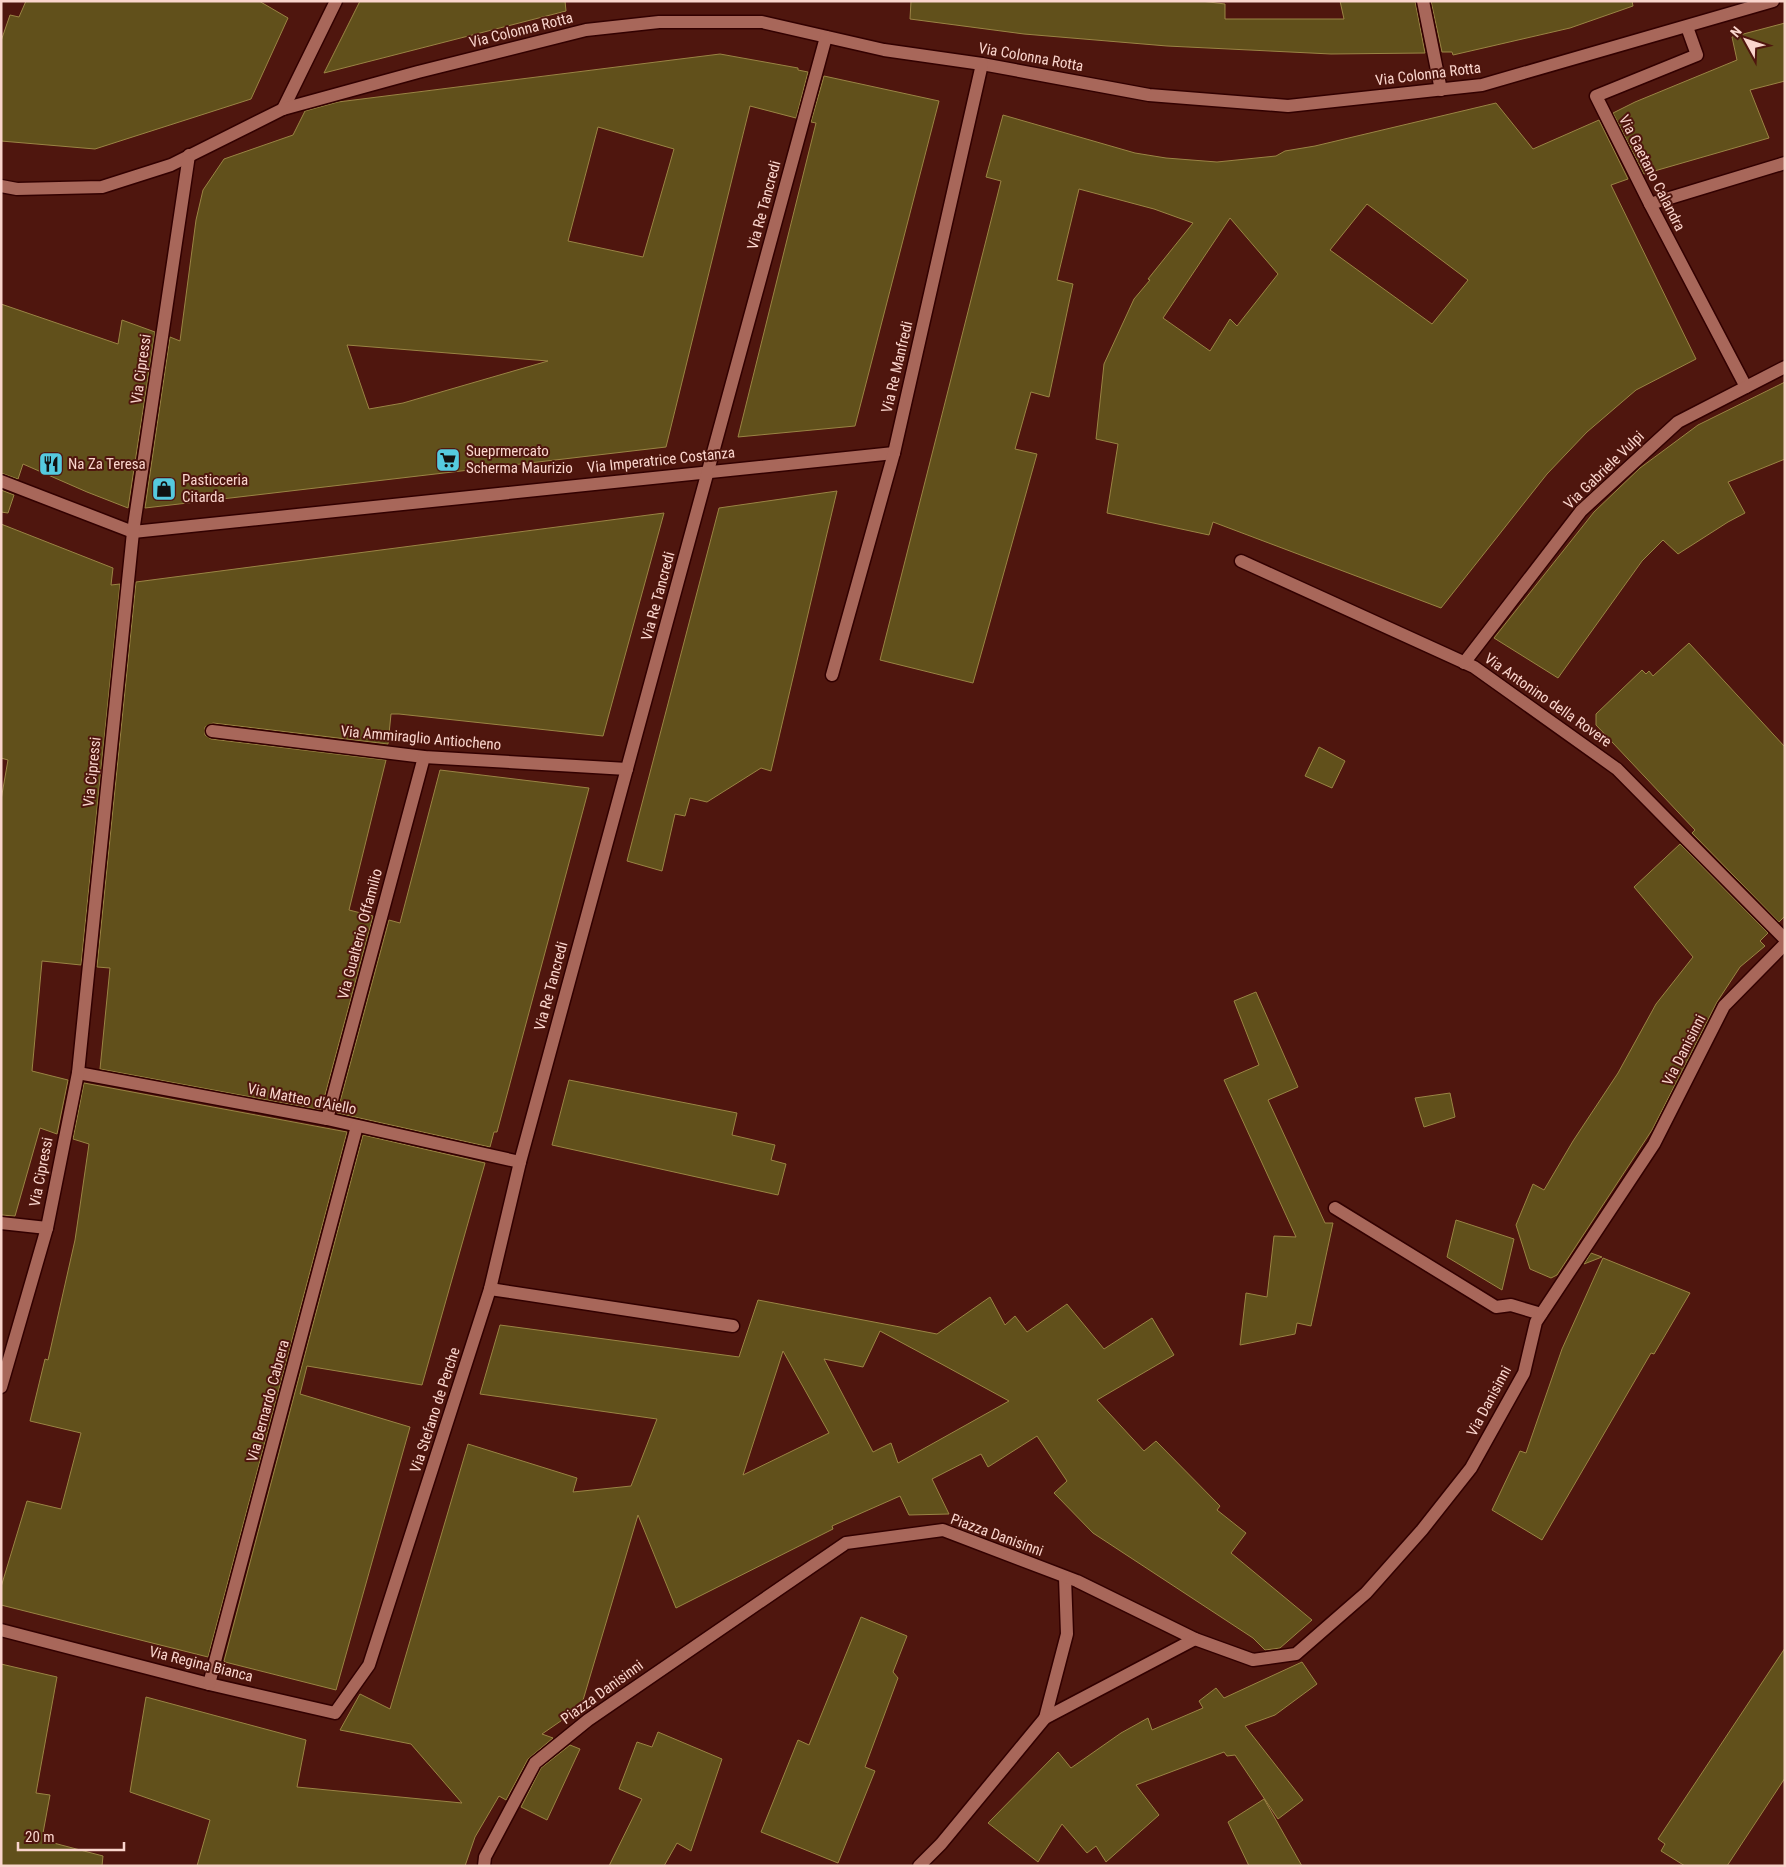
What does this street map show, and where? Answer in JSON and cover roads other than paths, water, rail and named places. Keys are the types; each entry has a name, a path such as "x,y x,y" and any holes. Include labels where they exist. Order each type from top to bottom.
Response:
{"street":[{"path":"283,109 336,1"},
{"path":"1423,1 1441,90"},
{"name":"Via Colonna Rotta","path":"1,186 17,189 102,187 171,166 283,109 418,72 586,30 659,22 762,22 884,50 982,64 1149,95 1288,106 1482,85 1773,1"},
{"name":"Via Gaetano Calandra","path":"1687,27 1697,55 1596,96 1746,387"},
{"name":"Via Re Tancredi","path":"520,1162 826,38"},
{"name":"Via Re Manfredi","path":"832,675 894,453 982,64"},
{"name":"Via Cipressi","path":"1,1387 47,1228 78,1073 133,532 189,156"},
{"path":"1650,204 1785,163"},
{"name":"Via Gabriele Vulpi","path":"1464,663 1581,511 1678,422 1785,367"},
{"name":"Via Imperatrice Costanza","path":"133,532 894,453"},
{"path":"1,481 133,532"},
{"name":"Via Antonino della Rovere","path":"1241,561 1474,667 1617,769 1785,939"},
{"name":"Via Ammiraglio Antiocheno","path":"212,731 424,758 627,769"},
{"name":"Via Gualterio Offamilio","path":"327,1120 424,758"},
{"name":"Via Danisinni","path":"1195,1639 1253,1660 1296,1654 1366,1593 1422,1530 1471,1468 1524,1373 1536,1322 1654,1144 1724,1006 1785,944"},
{"name":"Via Matteo d'Aiello","path":"78,1073 357,1126 520,1162"},
{"name":"Via Bernardo Cabrera","path":"210,1684 357,1126"},
{"name":"Via Stefano de Perche","path":"369,1664 490,1289 520,1162"},
{"path":"1335,1208 1496,1307 1511,1305 1541,1314"},
{"path":"1,1222 47,1228"},
{"path":"490,1289 733,1326"},
{"name":"Piazza Danisinni","path":"484,1866 485,1857 535,1763 588,1720 846,1542 942,1530 1066,1577 1195,1639"},
{"path":"1045,1718 1067,1634 1066,1577"},
{"name":"Via Regina Bianca","path":"1,1630 210,1684 335,1713 369,1664"},
{"path":"920,1866 941,1844 1045,1718 1195,1639"}],"place":[{"name":"Sueprmercato Scherma Maurizio","path":"448,460"},
{"name":"Na Za Teresa","path":"51,464"},
{"name":"Pasticceria Citarda","path":"164,489"}]}
